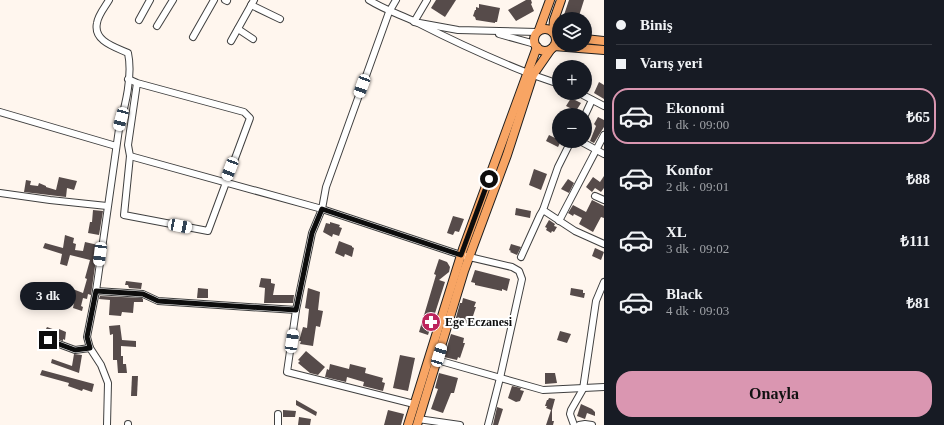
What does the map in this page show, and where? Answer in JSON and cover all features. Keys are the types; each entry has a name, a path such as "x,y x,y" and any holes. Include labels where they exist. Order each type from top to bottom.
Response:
{"main road":[{"path":"408,425 465,256 504,162 531,74 536,46 534,38 550,0"},
{"path":"556,12 560,0"},
{"path":"538,31 545,28 552,32"},
{"path":"592,40 604,41"},
{"path":"536,46 544,51 552,48"},
{"path":"531,74 552,49"},
{"path":"592,50 604,50"},
{"path":"417,422 437,360 465,256"}],"street":[{"path":"107,425 108,383 101,365 90,348 87,337 96,291 107,206 116,146 124,109 130,64 128,52 104,42 96,32 97,22 109,0"},
{"path":"139,20 150,0"},
{"path":"158,26 173,0"},
{"path":"193,37 214,0"},
{"path":"369,0 389,12 414,22 445,38 499,62 552,82"},
{"path":"396,0 389,12 326,187 322,209 312,233 296,310 287,372 414,404"},
{"path":"414,22 427,0"},
{"path":"231,41 252,2 280,19"},
{"path":"414,22 458,30 492,32 538,31"},
{"path":"238,29 253,40"},
{"path":"492,32 536,46"},
{"path":"128,79 137,83 244,112 250,118 208,231 124,216 130,156 128,145 137,83"},
{"path":"588,108 592,100 604,106"},
{"path":"0,112 116,146"},
{"path":"559,221 604,135"},
{"path":"522,257 540,215 544,210 558,167 568,148"},
{"path":"592,148 604,154"},
{"path":"130,156 322,209 465,256 512,267 519,271 522,279 488,425"},
{"path":"0,193 107,206"},
{"path":"596,196 604,200"},
{"path":"544,210 575,231 604,244"},
{"path":"574,425 571,420 571,410 583,389 596,301 602,294 604,282"},
{"path":"96,291 143,294 158,301 296,310"},
{"path":"48,340 75,350 90,348"},
{"path":"437,360 543,390 604,388"},
{"path":"278,414 278,425"},
{"path":"417,422 460,425"},
{"path":"579,425 592,425"}],"building":[{"path":"436,0 456,0 445,17 431,8"},
{"path":"526,0 531,0 534,11 516,21 508,10"},
{"path":"569,0 584,0 580,12 565,12"},
{"path":"479,4 500,8 497,22 476,20 473,16 476,7 479,8"},
{"path":"599,82 604,85 604,99 594,93"},
{"path":"570,100 575,100 581,103 578,108 570,108 566,106"},
{"path":"598,117 604,120 604,127 594,143 592,142 592,136 596,126 594,124"},
{"path":"549,135 552,136 552,144 546,141"},
{"path":"534,169 547,174 541,190 529,185"},
{"path":"604,176 604,188 601,192 595,188 592,192 586,187 593,177 600,182"},
{"path":"59,177 77,181 74,190 67,188 66,197 24,192 26,180 31,181 30,185 38,186 39,183 56,190"},
{"path":"568,179 574,183 569,193 561,189"},
{"path":"592,200 604,206 604,218 601,217 593,232 579,224 582,218 568,213 573,205 586,212"},
{"path":"516,208 531,211 530,218 515,215"},
{"path":"93,210 103,211 99,235 88,233 90,222 92,222"},
{"path":"453,216 464,219 459,232 455,231 453,235 447,233"},
{"path":"549,220 555,224 554,226 557,227 554,232 552,231 551,233 546,230 547,228 545,227"},
{"path":"330,222 340,225 339,227 342,228 339,236 333,234 332,237 323,232 326,223 330,224"},
{"path":"65,235 74,238 73,243 76,244 75,250 83,251 85,242 98,245 91,295 88,294 87,299 83,298 81,306 83,307 82,311 73,308 75,297 63,293 65,286 83,293 90,260 70,255 67,266 60,264 62,254 43,248 45,243 63,248"},
{"path":"339,241 354,248 352,257 345,254 344,257 335,253"},
{"path":"511,244 521,247 517,255 510,252 511,251 509,250"},
{"path":"595,248 604,252 601,260 592,256"},
{"path":"439,259 447,262 450,267 449,272 439,280 445,282 428,335 419,332 436,275 434,274"},
{"path":"475,270 510,279 507,291 475,285 475,283 471,282"},
{"path":"261,278 271,279 271,283 275,284 273,295 294,295 293,303 264,303 265,288 259,287"},
{"path":"126,281 142,283 141,289 129,288 128,285 125,285"},
{"path":"198,288 208,289 208,298 197,298"},
{"path":"308,288 320,292 318,310 323,311 320,327 316,326 313,346 300,344 301,341 299,341 303,327 307,328 309,309 305,308"},
{"path":"571,288 583,290 583,293 585,293 584,298 570,295"},
{"path":"100,296 142,298 143,302 134,302 133,313 122,312 121,316 109,315 110,300 99,299"},
{"path":"463,298 476,302 474,307 476,307 471,322 470,321 469,324 465,323 464,325 455,321"},
{"path":"120,325 122,340 136,341 136,347 121,346 121,356 123,356 123,364 126,364 127,373 118,373 117,360 113,360 113,334 110,335 109,326"},
{"path":"47,327 66,332 65,340 63,339 63,341 49,336 43,337 44,329"},
{"path":"560,331 571,334 567,343 557,340"},
{"path":"451,334 464,338 463,343 465,343 460,358 458,357 457,360 444,357"},
{"path":"306,351 325,367 318,375 310,373 298,363 300,361 298,360"},
{"path":"74,354 82,355 79,373 51,363 52,359 72,366"},
{"path":"400,355 415,358 408,391 393,388"},
{"path":"330,364 349,369 350,364 366,368 365,373 383,378 382,382 385,383 383,391 363,386 364,382 347,377 346,382 325,377 327,369 329,370"},
{"path":"42,370 94,384 92,392 83,389 82,391 68,386 69,383 40,375"},
{"path":"439,373 458,378 454,393 451,393 443,413 431,409 438,389 435,388"},
{"path":"545,373 555,373 557,383 545,384"},
{"path":"132,376 138,376 137,396 131,396"},
{"path":"512,386 521,388 520,390 524,391 520,401 516,402 508,398"},
{"path":"549,398 555,399 552,410 552,421 554,421 553,425 546,425 551,410 545,406"},
{"path":"296,400 317,412 316,416 296,405"},
{"path":"581,404 592,409 595,412 595,416 587,413 585,419 577,416"},
{"path":"497,407 503,409 498,425 493,425"},
{"path":"283,410 296,411 295,417 283,417"},
{"path":"388,410 404,414 401,425 384,425"},
{"path":"299,417 311,419 310,425 298,425"}],"place":[{"name":"Ege Eczanesi","path":"431,322"}],"route":[{"path":"48,340 75,350 90,348 87,337 96,291 143,294 158,301 296,310 312,233 322,209 461,255 489,179"}]}
